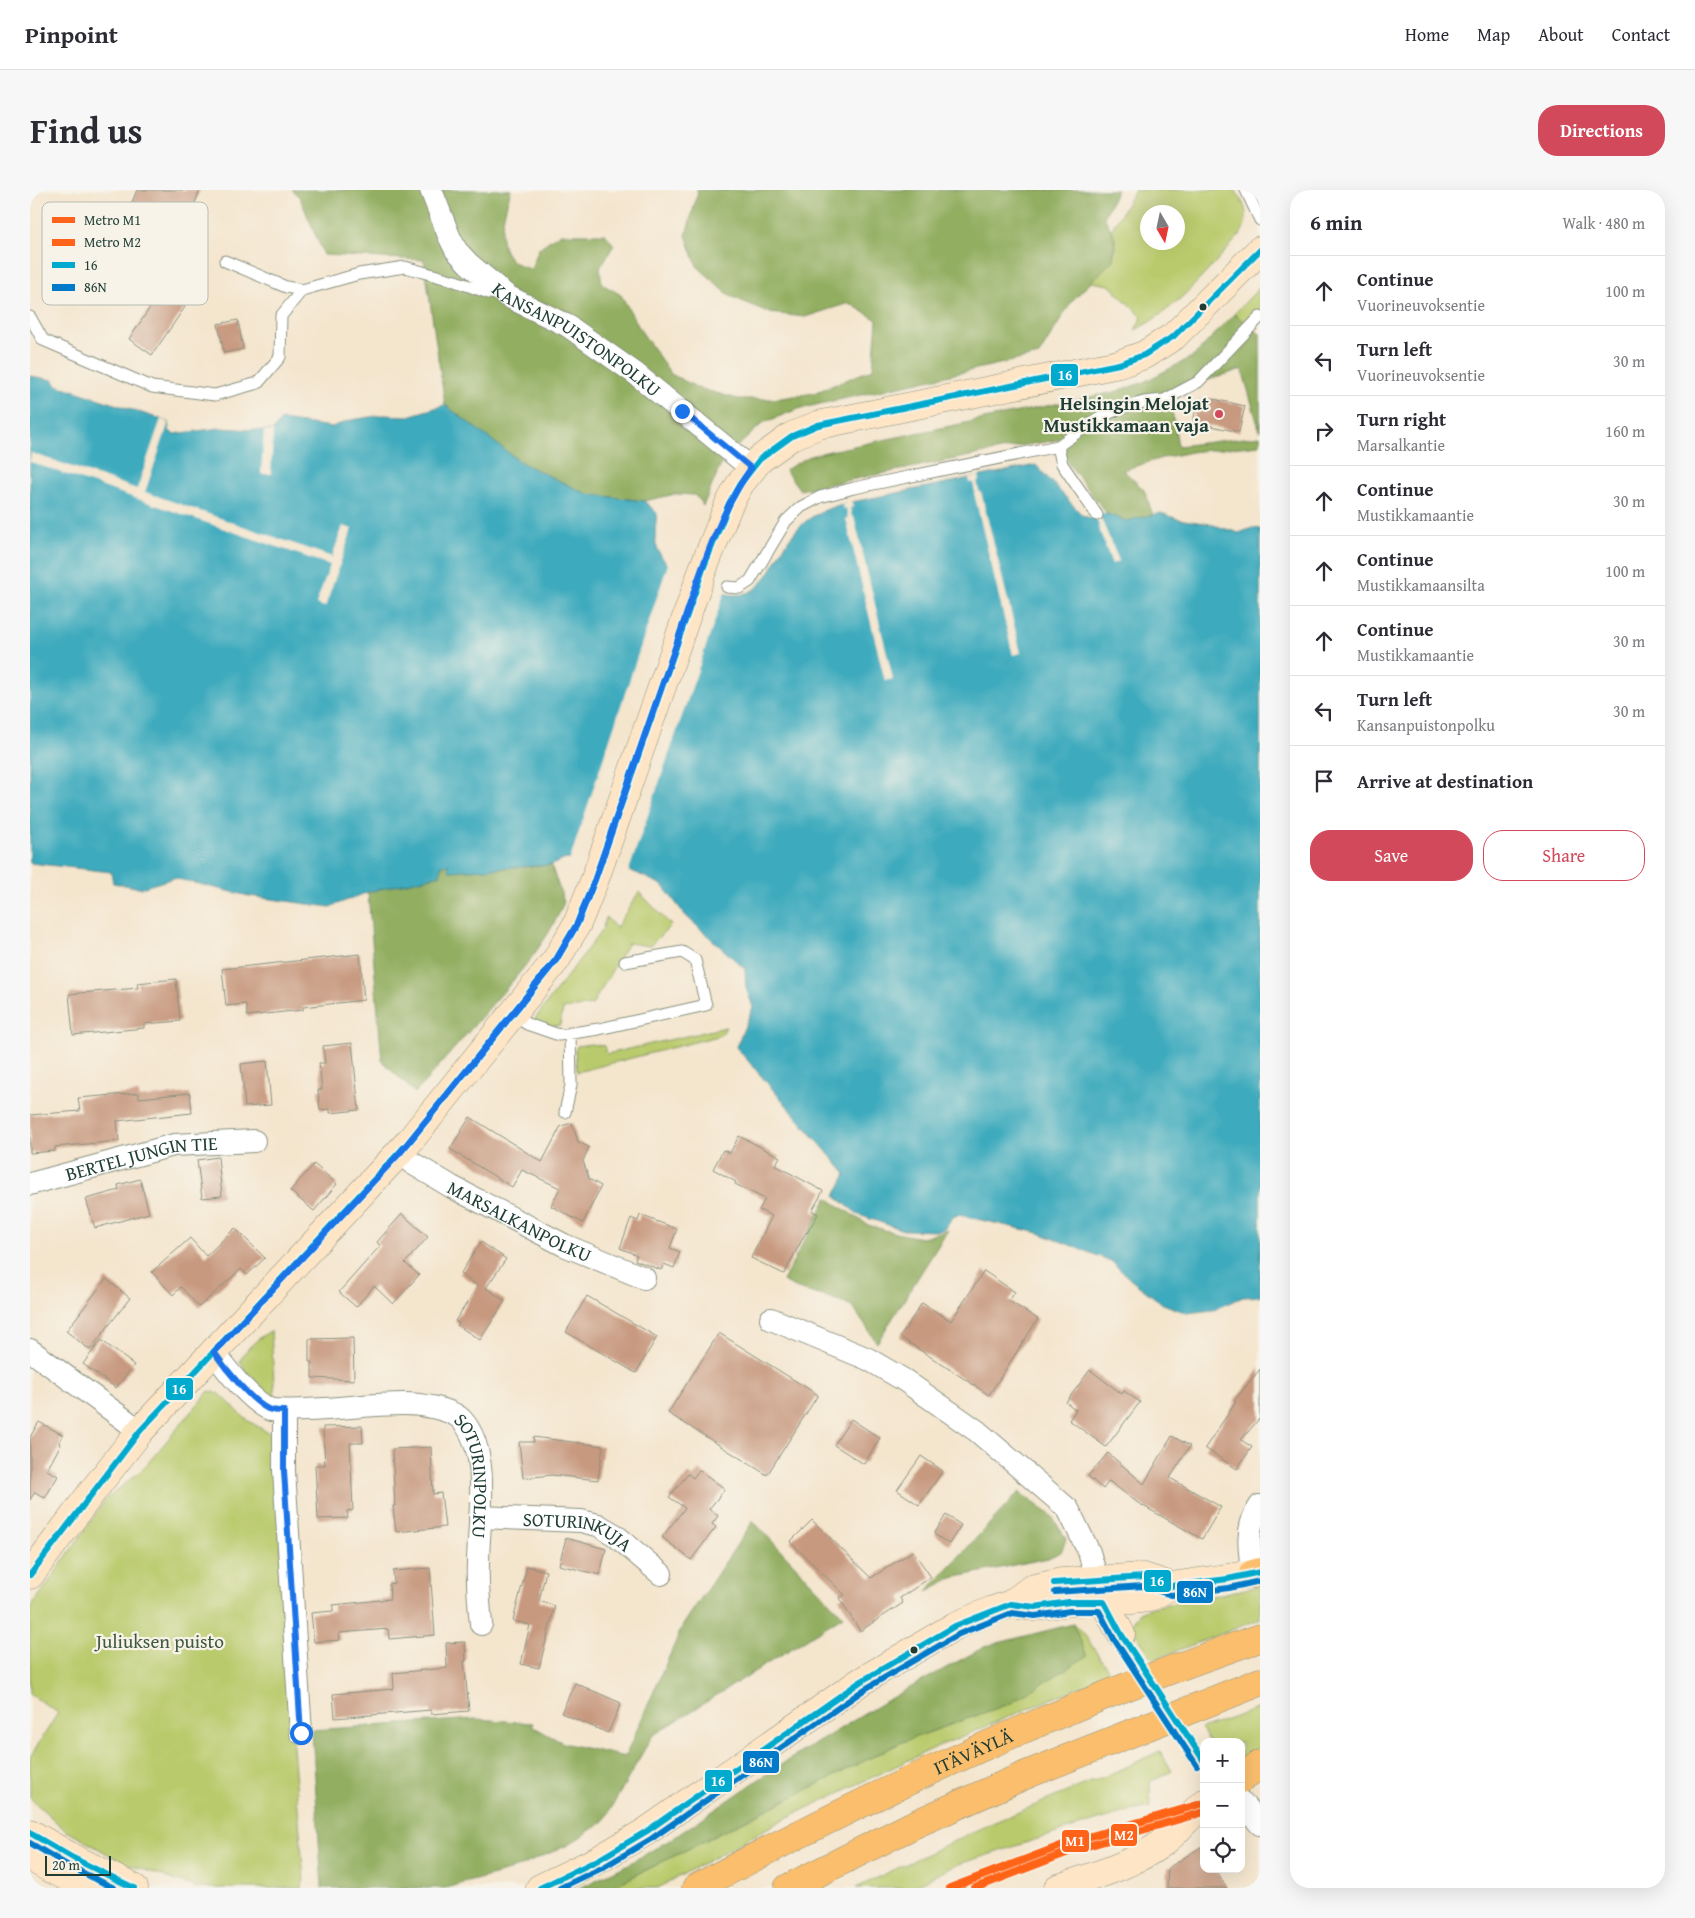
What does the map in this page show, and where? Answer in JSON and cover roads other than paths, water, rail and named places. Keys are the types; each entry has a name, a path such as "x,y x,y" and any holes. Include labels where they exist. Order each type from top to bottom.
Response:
{"highway":[{"name":"ITÄVÄYLÄ","path":"696,1888 886,1791 1008,1734 1216,1653 1260,1638"},
{"path":"788,1888 913,1826 1028,1774 1260,1682"},
{"path":"1245,1776 1260,1764"}],"street":[{"name":"KANSANPUISTONPOLKU","path":"430,190 448,236 456,250 469,264 507,296 568,326 636,374 751,468"},
{"path":"30,1575 140,1431 400,1153 556,960 577,924 595,879 702,568 730,504 751,468 774,447 792,436 818,425 1119,364 1144,355 1174,336 1260,250"},
{"name":"BERTEL JUNGIN TIE","path":"30,1184 174,1145 254,1141"},
{"name":"MARSALKANPOLKU","path":"400,1153 412,1163 452,1187 564,1245 644,1278"},
{"path":"771,1319 868,1359 904,1380 977,1431 1068,1509 1089,1552 1100,1590 1121,1634"},
{"path":"30,1350 140,1431"},
{"path":"214,1352 237,1382 265,1407 271,1410 284,1411 284,1471 301,1733"},
{"name":"SOTURINPOLKU","path":"284,1411 406,1404 439,1408 461,1419 473,1439 480,1465 478,1572 481,1624"},
{"path":"540,1888 598,1860 647,1831 868,1677 955,1626 1011,1604 1035,1607 1069,1602 1100,1590 1148,1598 1171,1586 1256,1573 1249,1548 1250,1528 1254,1515 1260,1506"},
{"name":"SOTURINKUJA","path":"480,1517 581,1521 598,1525 615,1536 661,1574"},
{"path":"1058,1888 1122,1866 1151,1851 1180,1828 1200,1807"},
{"path":"1245,1807 1260,1824"},
{"path":"30,1833 73,1858 134,1888"},
{"path":"30,1857 91,1888"}],"lane":[{"path":"1246,190 1260,220"},
{"path":"225,261 286,287 302,290 360,274 405,267 489,293 507,296"},
{"path":"30,317 43,340 152,387 215,395 258,383 280,357 281,316 302,290"},
{"path":"727,588 739,588 750,581 786,521 801,507 820,497 854,488 1058,446 1105,415 1121,408 1144,402 1164,400 1198,382 1260,317"},
{"path":"1058,446 1062,464 1097,515"},
{"path":"512,1014 527,1024 558,1035 630,1023 706,1005 695,960 682,952 625,962"},
{"path":"565,1112 571,1085 570,1033"}],"water":[{"path":"30,376 53,380 57,385 169,422 169,431 174,434 220,428 273,431 281,420 332,427 351,420 383,415 408,416 445,405 522,463 587,494 644,501 657,513 656,544 663,559 671,568 679,575 710,589 735,595 747,593 757,587 766,578 786,544 799,527 810,518 828,509 842,504 1036,465 1082,515 1090,518 1099,514 1107,514 1126,521 1161,513 1178,519 1210,524 1239,533 1252,528 1260,529 1260,1296 1243,1297 1212,1310 1187,1313 1163,1304 1131,1280 1111,1261 1039,1233 959,1215 953,1217 944,1229 938,1231 903,1230 859,1215 835,1196 846,1174 736,1047 753,1007 746,988 745,969 686,916 662,885 634,872 566,859 551,865 449,871 448,864 441,866 440,875 368,892 330,907 249,896 174,878 141,888 113,883 111,872 30,863"}],"metro line":[{"name":"M1","path":"950,1888 1071,1842 1200,1804"},
{"name":"M2","path":"975,1888 1074,1850 1200,1813"}],"place":[{"name":"Helsingin Melojat Mustikkamaan vaja","path":"1219,414"}],"park label":[{"name":"Juliuksen puisto","path":"160,1641"}]}
